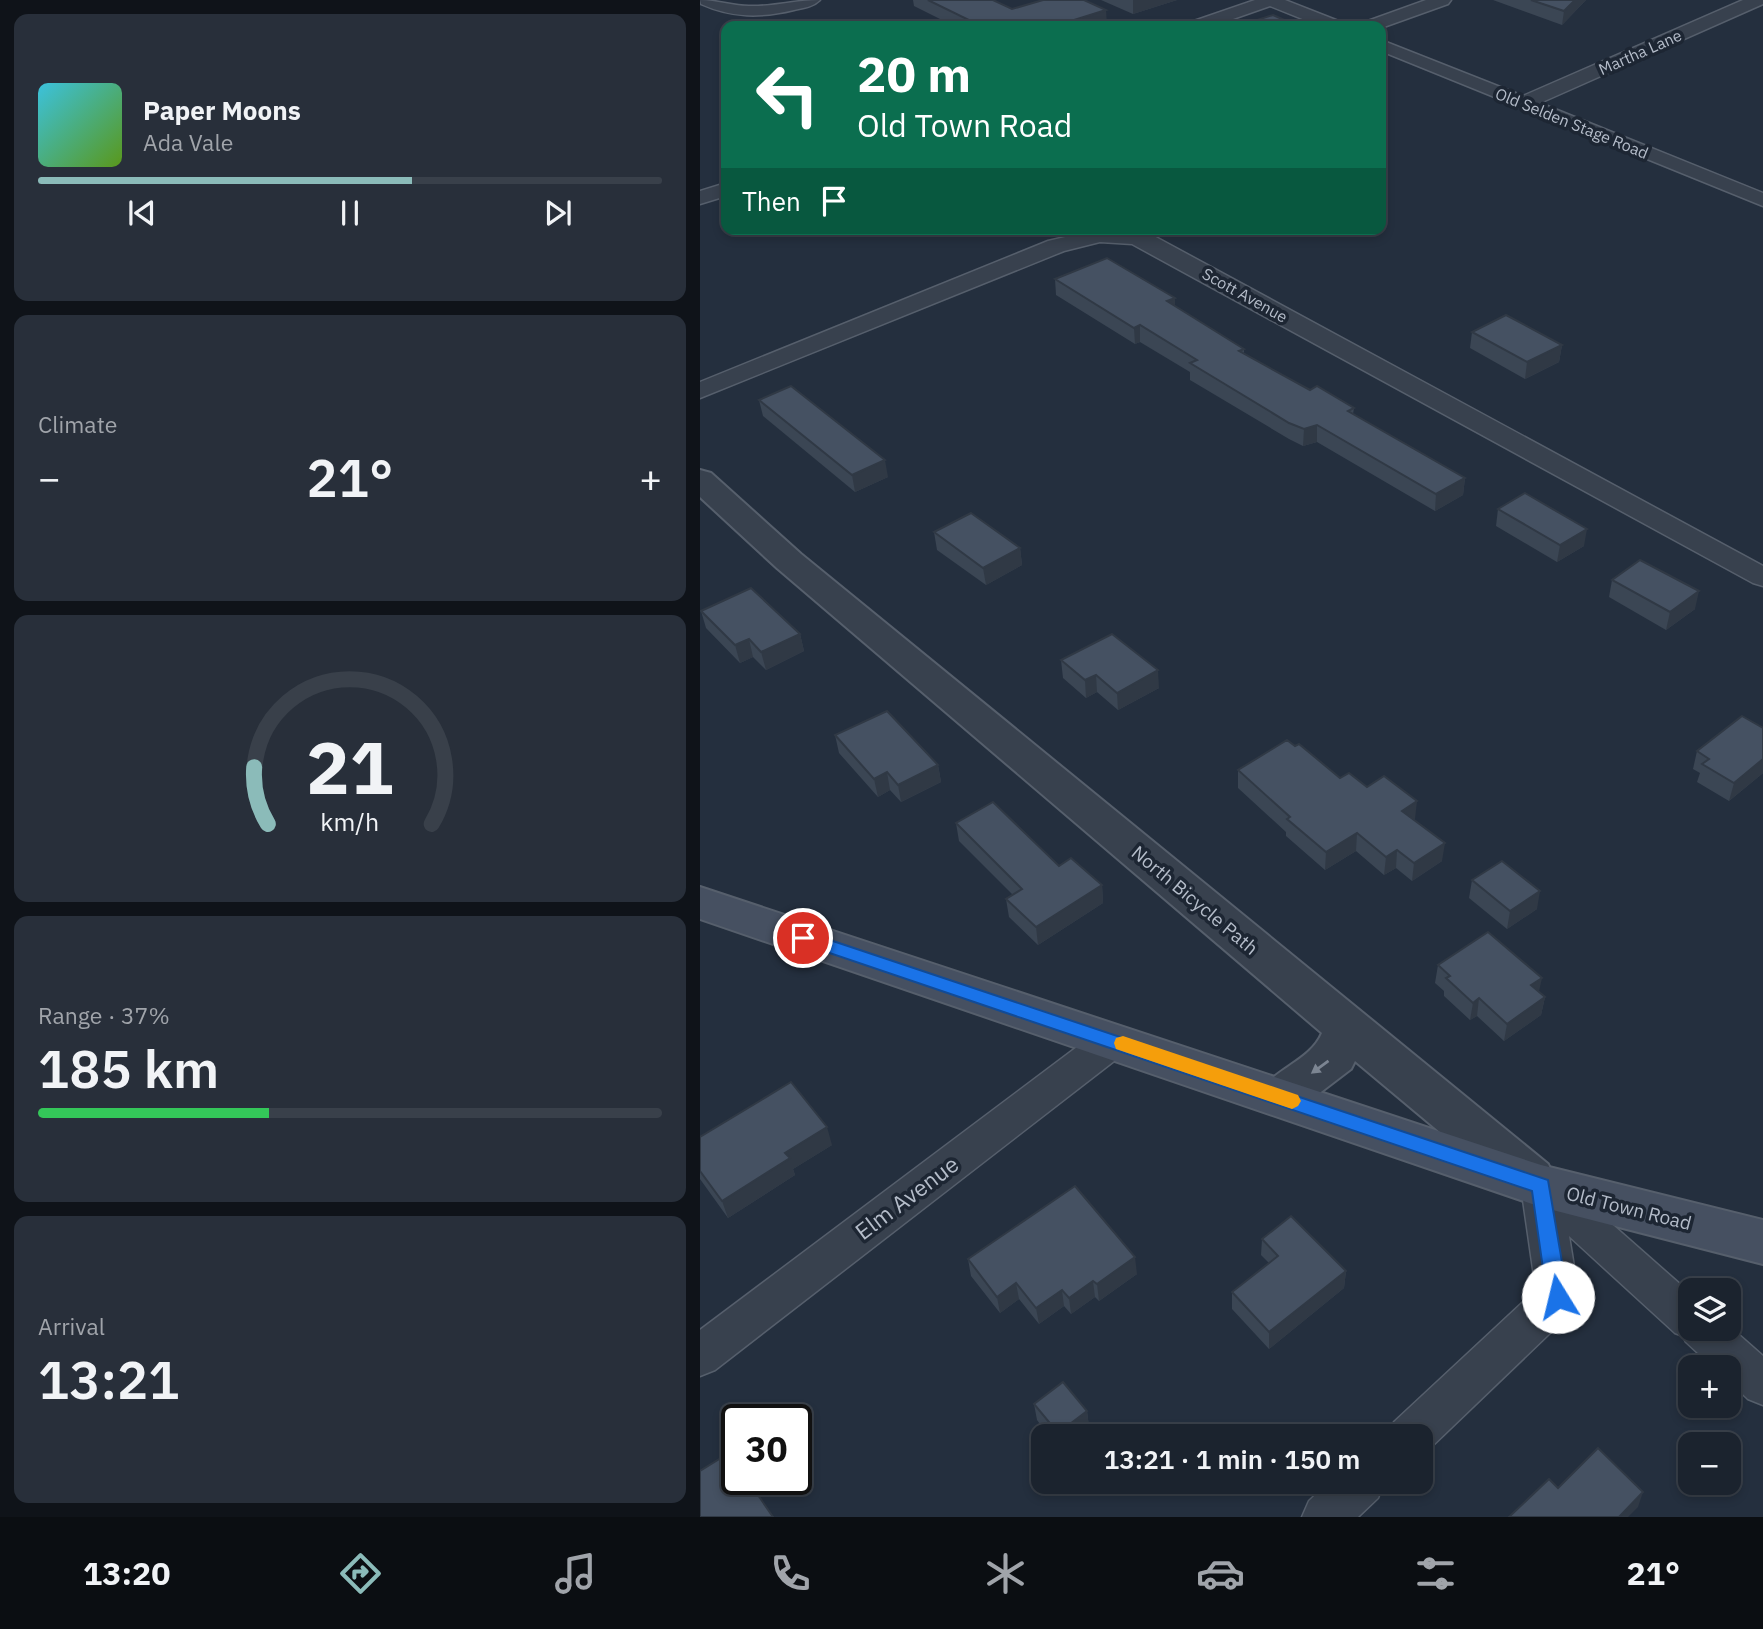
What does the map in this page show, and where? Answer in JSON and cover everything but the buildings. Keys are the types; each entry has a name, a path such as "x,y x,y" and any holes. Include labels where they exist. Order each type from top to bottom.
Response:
{"main road":[{"name":"Old Town Road","path":"700,903 1114,1040 1541,1186 1763,1242"}],"street":[{"path":"706,0 733,11 755,13 811,0"},
{"path":"1211,21 1271,0 1323,21"},
{"path":"1385,21 1442,0"},
{"name":"Martha Lane","path":"1523,103 1758,0"},
{"name":"Old Selden Stage Road","path":"1386,47 1763,200"},
{"path":"700,198 721,191"},
{"name":"Scott Avenue","path":"700,391 1056,246 1088,236 1103,235"},
{"name":"Scott Avenue","path":"1122,235 1144,240 1763,578"},
{"name":"North Bicycle Path","path":"700,480 789,561 1505,1160 1541,1186 1678,1308"},
{"path":"1280,1097 1335,1056 1347,1028"},
{"name":"Elm Avenue","path":"700,1356 1114,1040"},
{"path":"1424,1424 1558,1297 1541,1186"},
{"path":"1715,1341 1763,1384"},
{"path":"1325,1517 1349,1494"}],"slow traffic":[{"path":"1123,1043 1292,1101"}],"route":[{"path":"803,938 1114,1040 1541,1186 1558,1297"}]}
